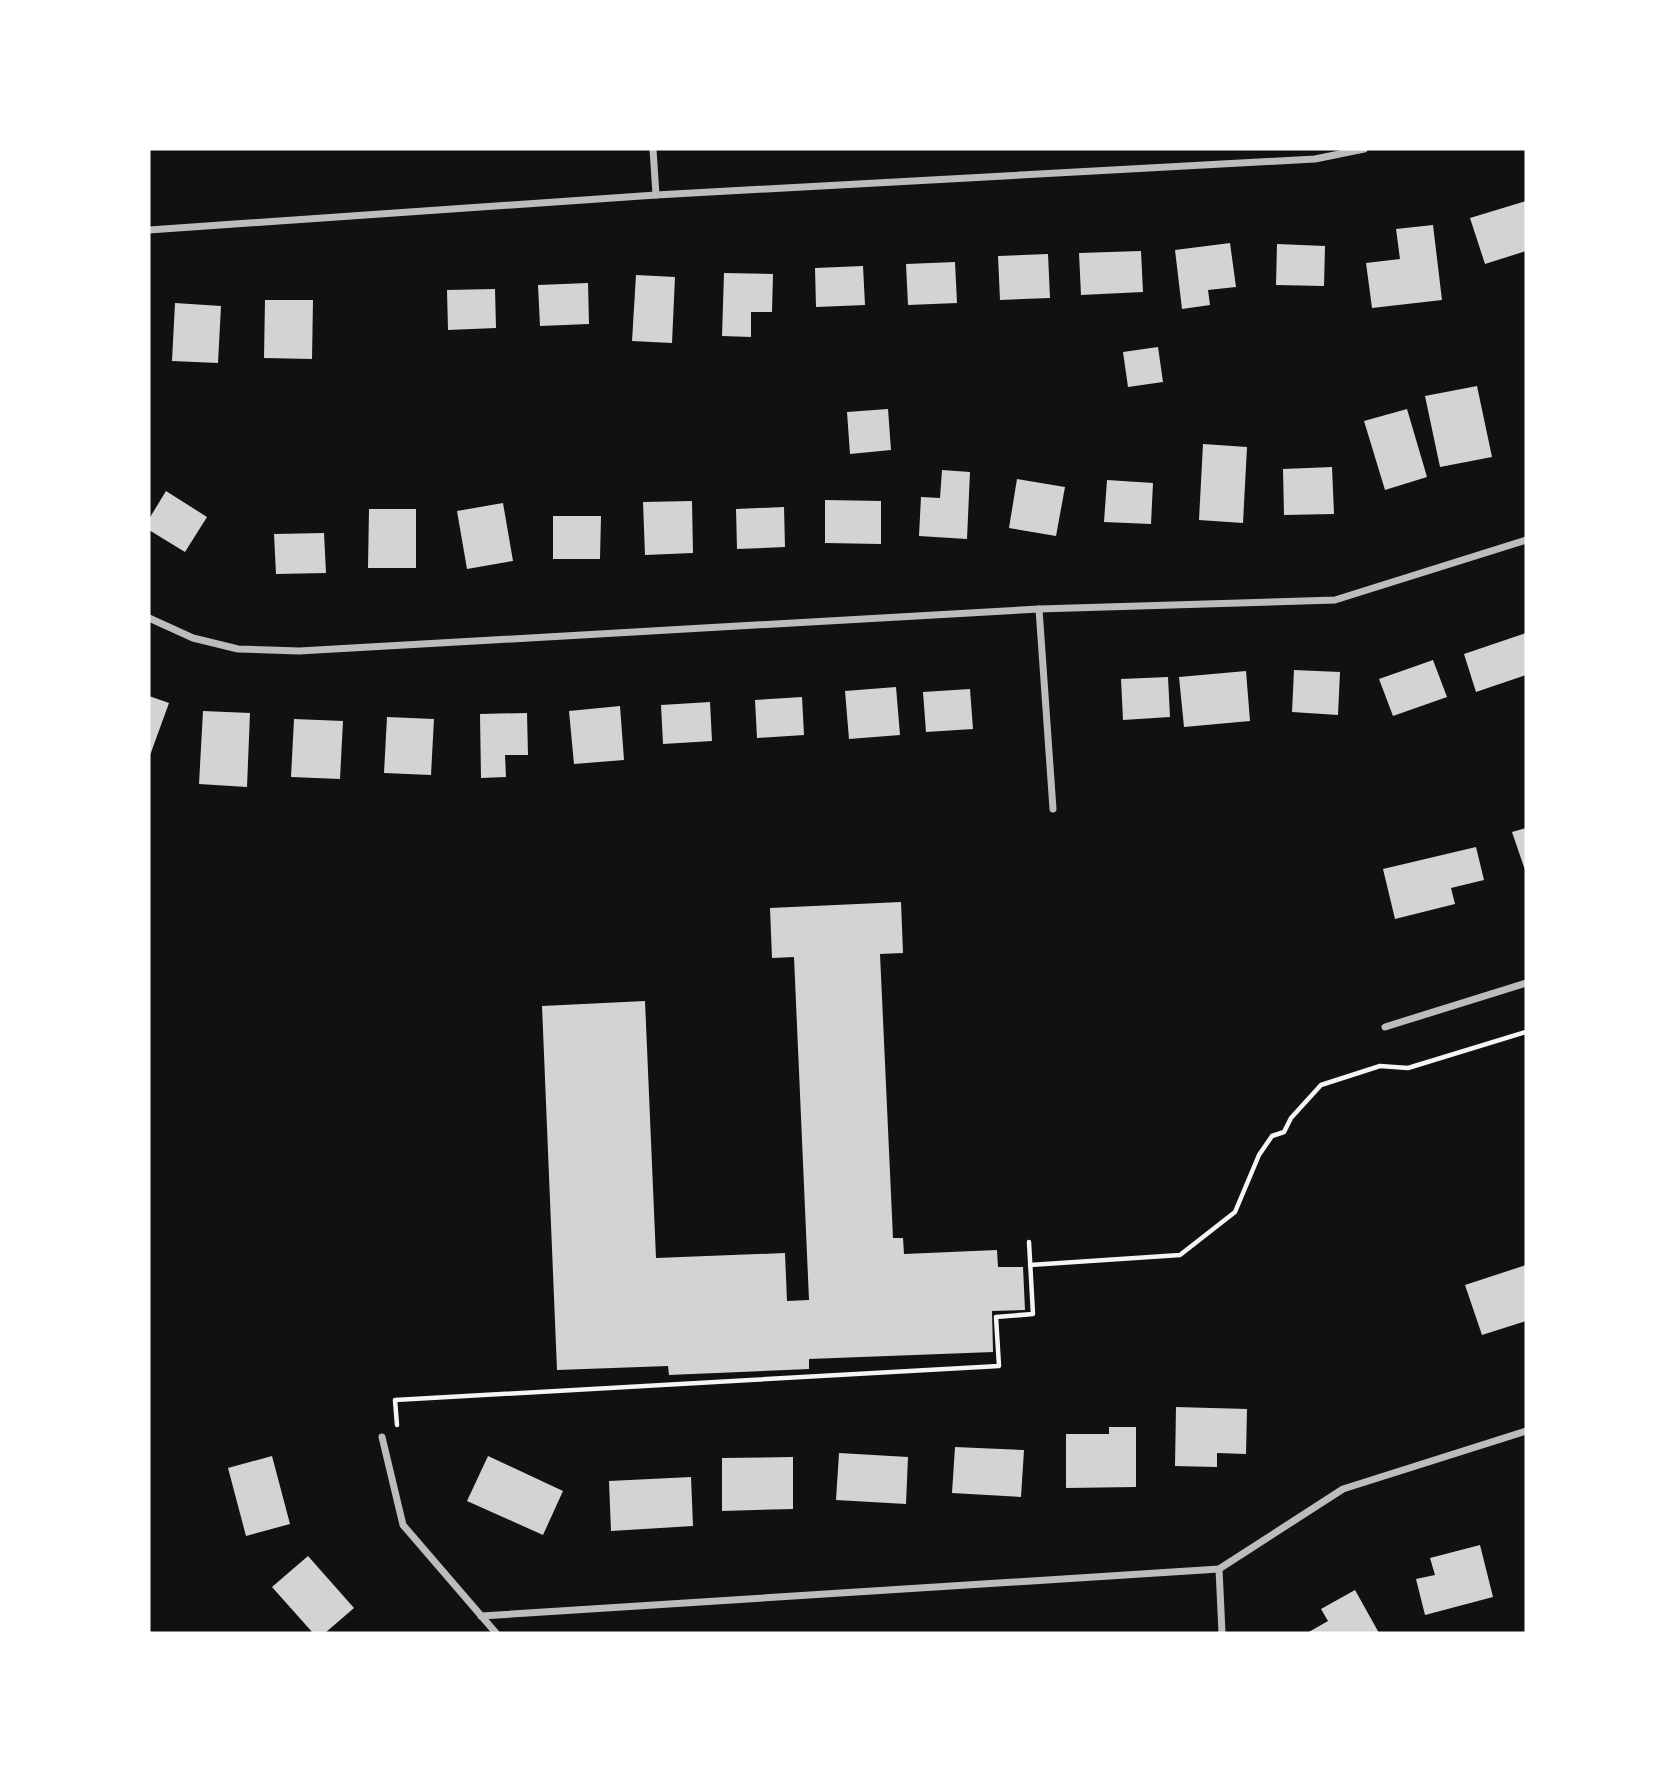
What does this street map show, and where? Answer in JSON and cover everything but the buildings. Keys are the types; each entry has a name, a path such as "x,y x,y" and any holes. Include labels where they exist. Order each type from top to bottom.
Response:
{"street":[{"path":"653,149 656,195"},
{"path":"149,230 656,195 1315,159 1364,149"},
{"path":"149,618 193,638 238,649 299,651 1039,609 1335,600 1526,540"},
{"path":"1039,609 1053,810"},
{"path":"1385,1027 1526,983"},
{"path":"481,1616 1219,1569 1343,1489 1526,1431"},
{"path":"382,1437 402,1525 496,1633"},
{"path":"1219,1569 1222,1633"}],"path":[{"path":"1030,1265 1180,1255 1235,1212 1259,1155 1272,1136 1284,1132 1291,1118 1321,1085 1380,1066 1408,1068 1526,1032"},
{"path":"398,1437 395,1401 999,1366 996,1317 1033,1314 1029,1242"}]}
